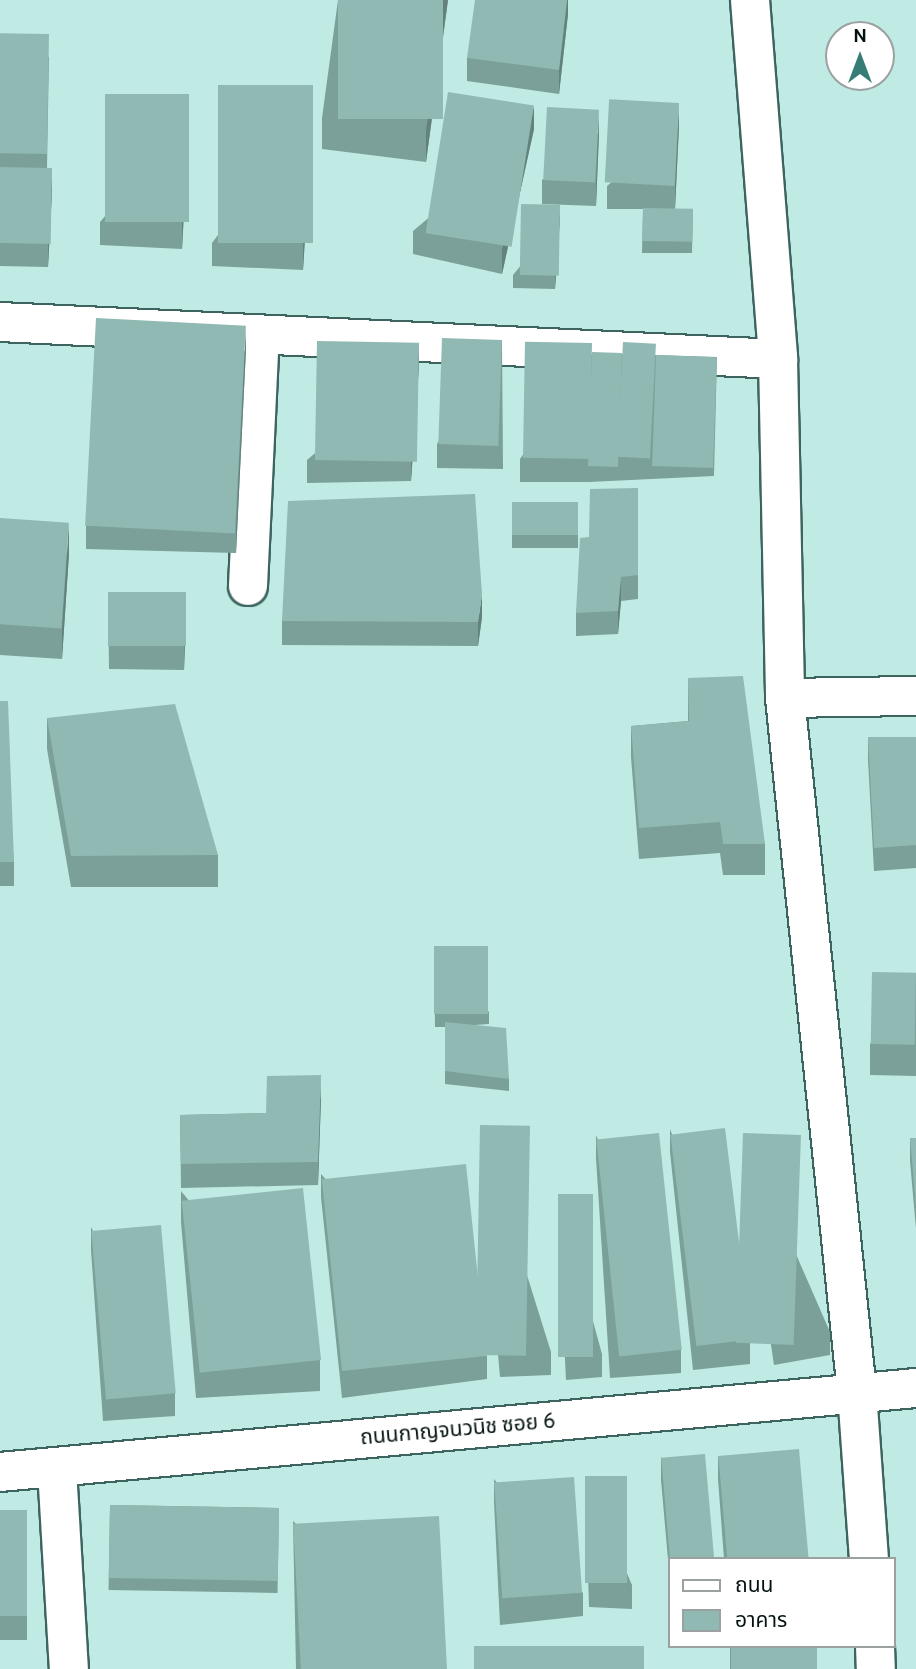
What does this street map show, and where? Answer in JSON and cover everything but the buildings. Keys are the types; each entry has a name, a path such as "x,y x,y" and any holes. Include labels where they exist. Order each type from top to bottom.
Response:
{"street":[{"path":"750,0 778,359 785,698 857,1392 869,1557"},
{"path":"0,322 778,359"},
{"path":"248,586 260,335"},
{"path":"785,698 916,696"},
{"name":"ถนนกาญจนวนิช ซอย 6","path":"0,1472 57,1469 916,1388"},
{"path":"57,1469 69,1669"},
{"path":"875,1648 876,1669"}]}
